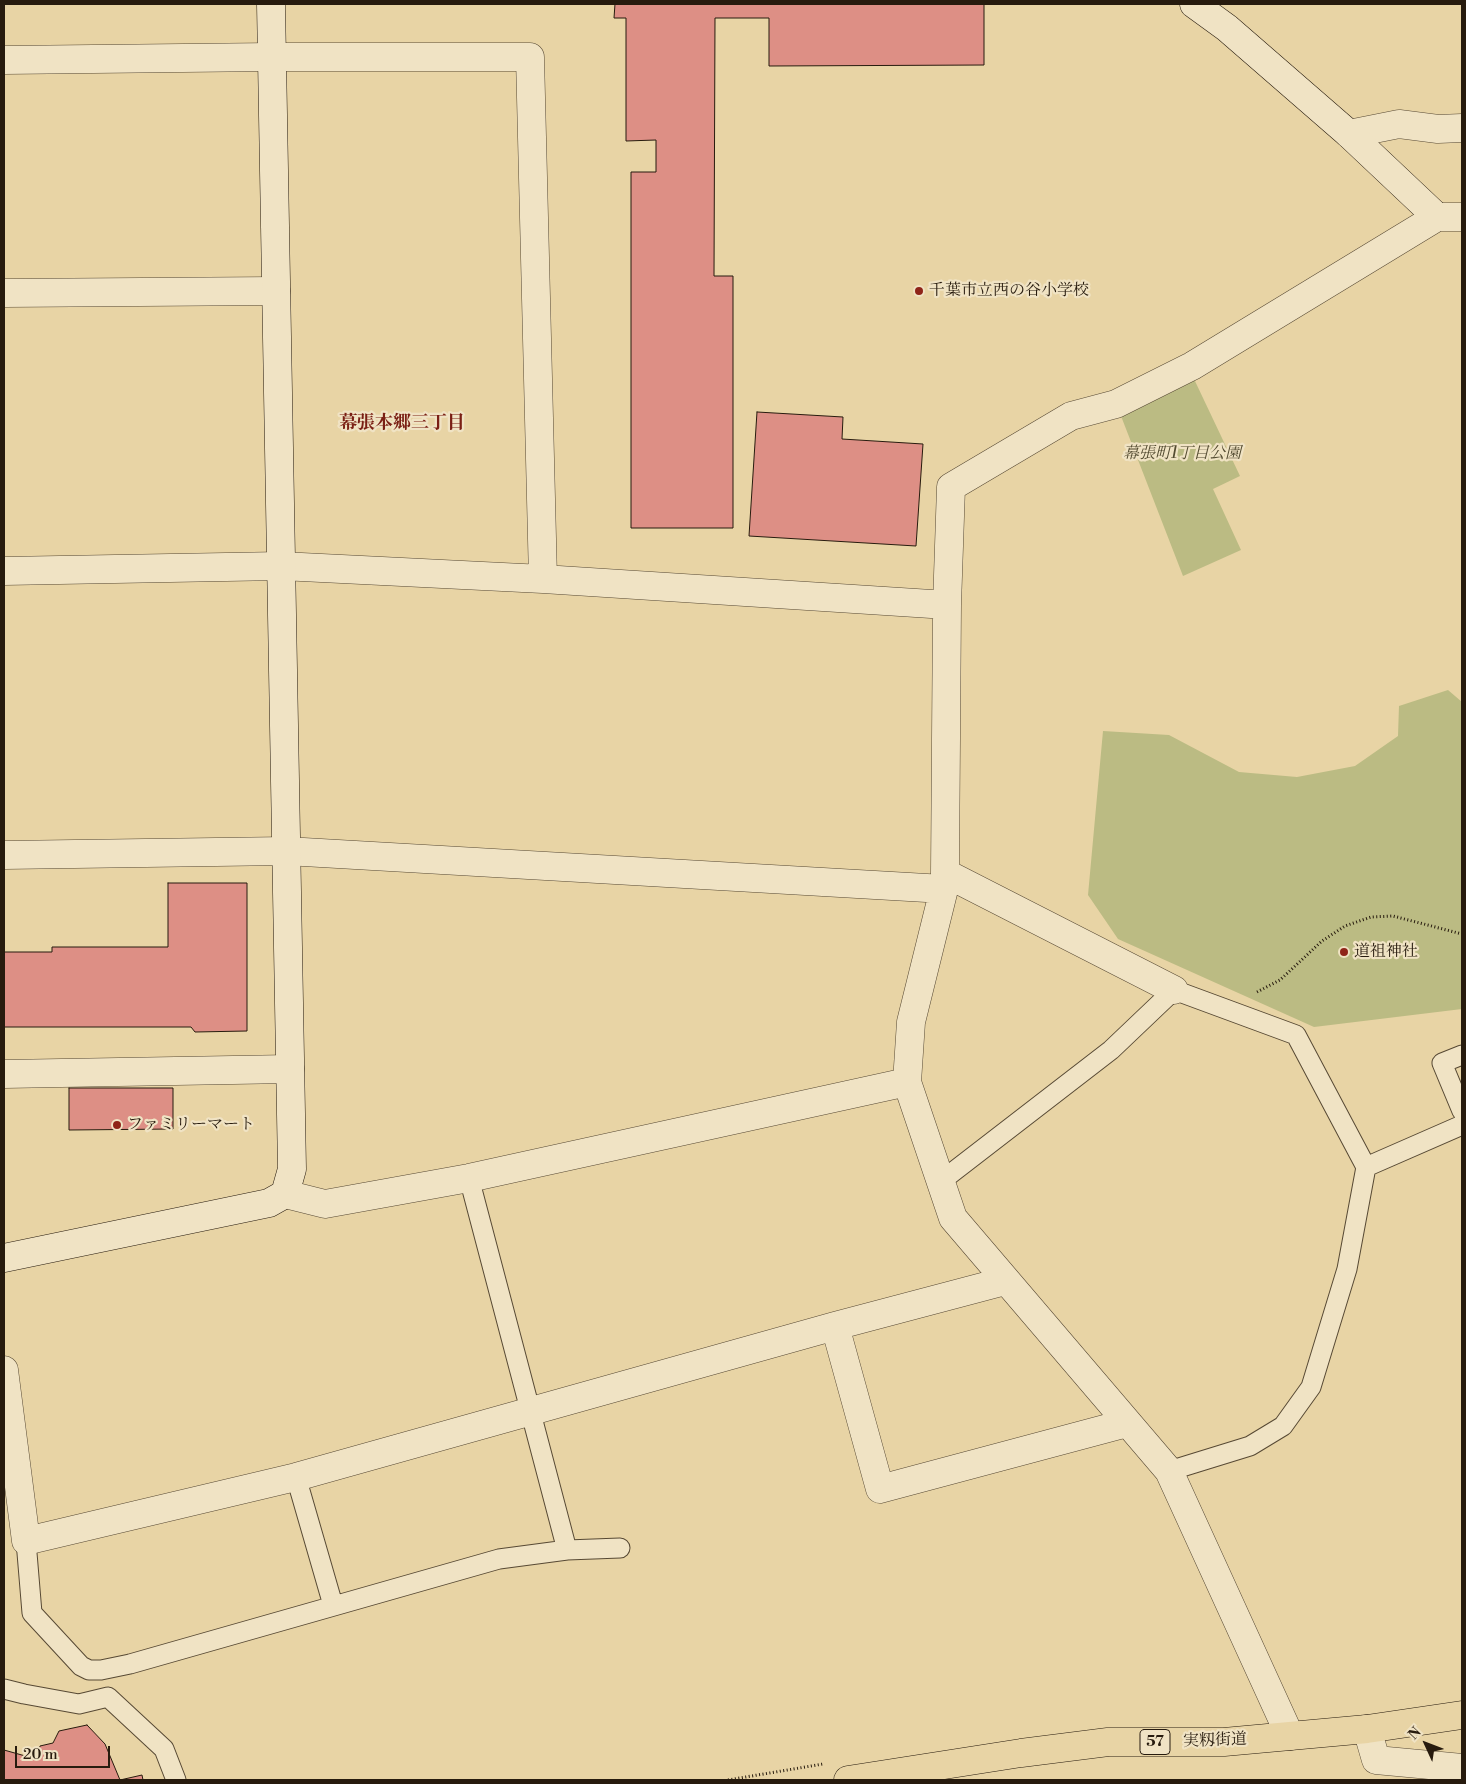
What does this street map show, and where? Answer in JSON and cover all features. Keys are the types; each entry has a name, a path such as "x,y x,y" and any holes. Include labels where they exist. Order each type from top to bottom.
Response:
{"main road":[{"name":"実籾街道","path":"848,1780 1021,1753 1108,1742 1224,1742 1367,1729 1462,1715"}],"street":[{"path":"271,4 292,1169 285,1194"},
{"path":"1194,4 1227,28 1349,134 1449,217 1192,366 1116,404 1071,416 951,487 945,881 912,1022 907,1082 953,1218 1169,1471 1290,1736"},
{"path":"4,60 272,56 530,57 543,579"},
{"path":"1349,134 1399,124 1438,129 1462,128"},
{"path":"4,293 276,291"},
{"path":"4,571 281,566 543,579 948,605"},
{"path":"4,855 286,851 945,881 1174,990"},
{"path":"4,1074 290,1069"},
{"path":"4,1258 269,1203 285,1194 325,1204 469,1178 907,1082"},
{"path":"4,1370 26,1541 296,1478 835,1326 1005,1281"},
{"path":"835,1326 880,1489 1127,1423"},
{"path":"1367,1729 1376,1760 1462,1768"}],"lane":[{"path":"940,1182 1111,1050 1174,990 1296,1035 1366,1168 1347,1269 1311,1387 1283,1426 1250,1446 1169,1471"},
{"path":"1462,1055 1442,1063 1462,1111"},
{"path":"1366,1168 1462,1126"},
{"path":"469,1178 567,1550"},
{"path":"296,1478 333,1605"},
{"path":"26,1541 32,1613 80,1666 90,1670 101,1670 130,1664 499,1559 567,1550 620,1548"},
{"path":"4,1689 79,1704 108,1697 164,1749 176,1780"}],"path":[{"path":"1230,1011 1280,980 1322,941 1344,926 1371,917 1393,916 1462,934"}],"green space":[{"name":"幕張町1丁目公園","path":"1194,379 1240,476 1213,489 1241,550 1183,576 1121,416"},
{"path":"1448,690 1462,702 1462,1009 1314,1027 1118,939 1088,895 1103,731 1169,735 1239,772 1297,777 1355,766 1398,736 1399,706"}],"building":[{"path":"615,4 984,4 984,65 769,66 769,18 715,18 714,276 733,276 733,528 631,528 631,172 656,172 656,140 626,141 626,18 614,18"},
{"path":"757,412 843,417 842,439 923,444 916,546 749,536"},
{"path":"168,883 247,883 247,1031 195,1032 191,1027 4,1027 4,952 52,952 52,947 168,947"},
{"path":"69,1088 173,1088 173,1129 69,1130"},
{"path":"87,1725 105,1744 120,1780 4,1780 4,1750 36,1759 40,1746 53,1743 59,1731"},
{"path":"142,1775 143,1780 120,1780"}],"place":[{"name":"千葉市立西の谷小学校","path":"919,291"},
{"name":"道祖神社","path":"1344,952"},
{"name":"ファミリーマート","path":"117,1125"}],"district":[{"name":"幕張本郷三丁目","path":"402,424"}]}
